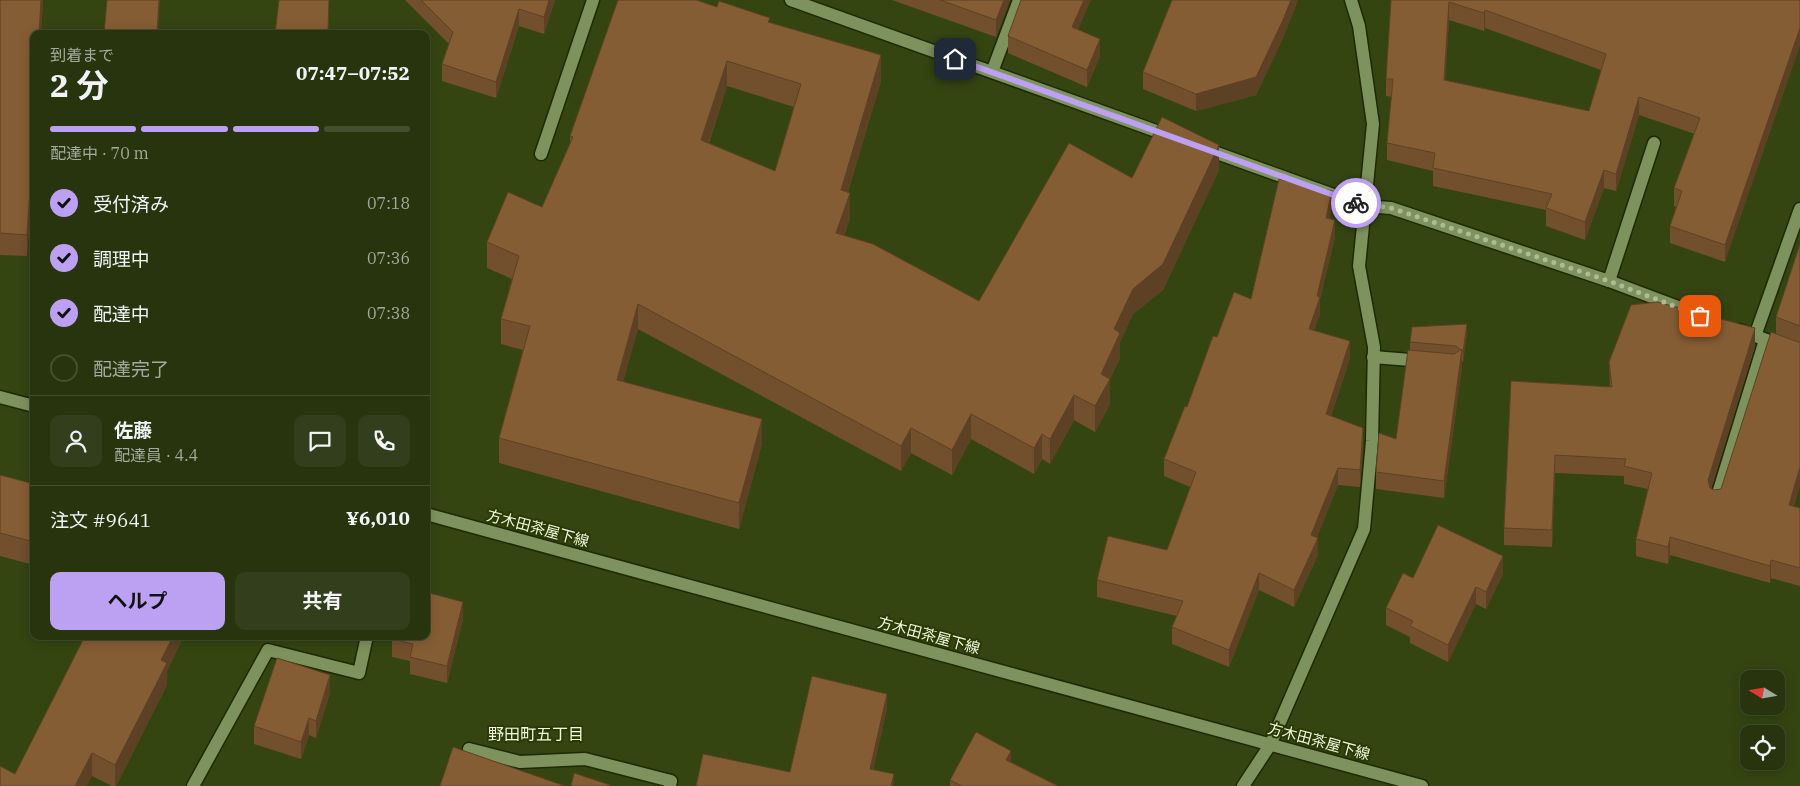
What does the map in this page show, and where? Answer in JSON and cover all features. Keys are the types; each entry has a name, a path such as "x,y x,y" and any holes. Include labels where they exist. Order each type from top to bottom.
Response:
{"street":[{"path":"541,154 593,0"},
{"path":"791,0 1364,206 1391,208 1609,281 1710,319"},
{"path":"992,72 1019,0"},
{"path":"1243,786 1270,745 1364,529 1372,441 1374,347 1359,266 1374,124 1359,26 1351,0"},
{"path":"1609,281 1654,143"},
{"path":"1716,500 1760,338 1800,209"},
{"path":"1728,326 1800,352"},
{"path":"1373,357 1437,362"},
{"path":"0,397 30,405"},
{"name":"方木田茶屋下線","path":"430,515 1422,786"},
{"path":"192,786 268,650 359,673 367,640"},
{"path":"469,749 520,762 585,759 671,781 670,786"}],"building":[{"path":"0,0 41,0 39,30 30,30 30,189 27,235 0,233"},
{"path":"107,0 159,0 157,30 104,30"},
{"path":"279,0 329,0 328,30 275,30"},
{"path":"421,0 549,0 544,17 519,9 496,82 442,64 453,32"},
{"path":"618,0 696,0 717,7 719,1 770,18 768,22 881,55 841,190 850,193 836,233 873,244 979,301 1069,143 1132,178 1162,117 1219,145 1163,264 1133,289 1114,329 1120,333 1101,374 1110,379 1095,406 1074,395 1050,439 1042,434 1034,448 971,414 952,450 911,428 901,446 638,304 617,380 762,419 739,503 499,438 530,326 501,319 519,256 487,242 508,192 542,207 573,137 570,136","holes":["727,61 801,84 775,171 701,140"]},
{"path":"940,0 1004,0 996,20"},
{"path":"1021,0 1084,0 1072,27 1100,39 1087,70 1008,36"},
{"path":"1172,0 1291,0 1256,77 1196,94 1143,72"},
{"path":"1391,0 1800,0 1800,28 1725,245 1670,226 1682,191 1674,188 1700,118 1639,97 1616,174 1604,170 1585,222 1546,208 1552,194 1433,168 1435,153 1387,143 1393,79 1386,79","holes":["1449,2 1484,13 1485,10 1606,54 1589,111 1444,80"]},
{"path":"1279,179 1332,191 1326,218 1335,220 1317,296 1320,297 1309,329 1350,341 1326,414 1363,428 1360,470 1338,468 1311,535 1318,538 1294,590 1259,573 1229,650 1172,627 1183,601 1097,580 1108,536 1167,550 1196,472 1164,459 1185,406 1187,407 1213,336 1217,337 1234,292 1251,299"},
{"path":"1800,244 1800,326 1776,317"},
{"path":"1657,302 1755,328 1708,480 1710,488 1714,490 1721,489 1771,332 1800,342 1800,467 1789,505 1800,508 1800,568 1771,560 1770,566 1670,537 1668,547 1636,539 1652,473 1624,466 1626,459 1555,455 1552,530 1504,528 1511,381 1612,387 1609,362 1631,305"},
{"path":"1467,324 1463,352 1462,349 1456,346 1410,342 1412,327"},
{"path":"1462,349 1444,481 1376,472 1379,433 1396,439 1408,350 1454,354"},
{"path":"0,475 30,483 30,541 0,533"},
{"path":"1438,525 1503,556 1486,592 1476,587 1448,645 1410,626 1413,621 1386,608 1403,573 1413,578"},
{"path":"430,593 463,602 447,666 410,657 413,644 396,640 430,640"},
{"path":"83,640 171,640 161,660 167,663 115,765 92,753 75,786 0,786 0,766 15,774"},
{"path":"277,658 330,675 316,721 309,718 301,742 254,726"},
{"path":"812,676 887,694 870,769 894,774 891,786 696,786 703,754 790,772"},
{"path":"976,732 1011,751 1006,760 1058,786 962,786 950,780"},
{"path":"453,747 565,786 440,786"},
{"path":"574,773 610,785 610,786 571,786"}],"way so far":[{"path":"1356,203 1364,206 1391,208 1609,281 1700,316"}],"district":[{"name":"野田町五丁目","path":"536,734"}],"route":[{"path":"955,59 1356,203"}]}
